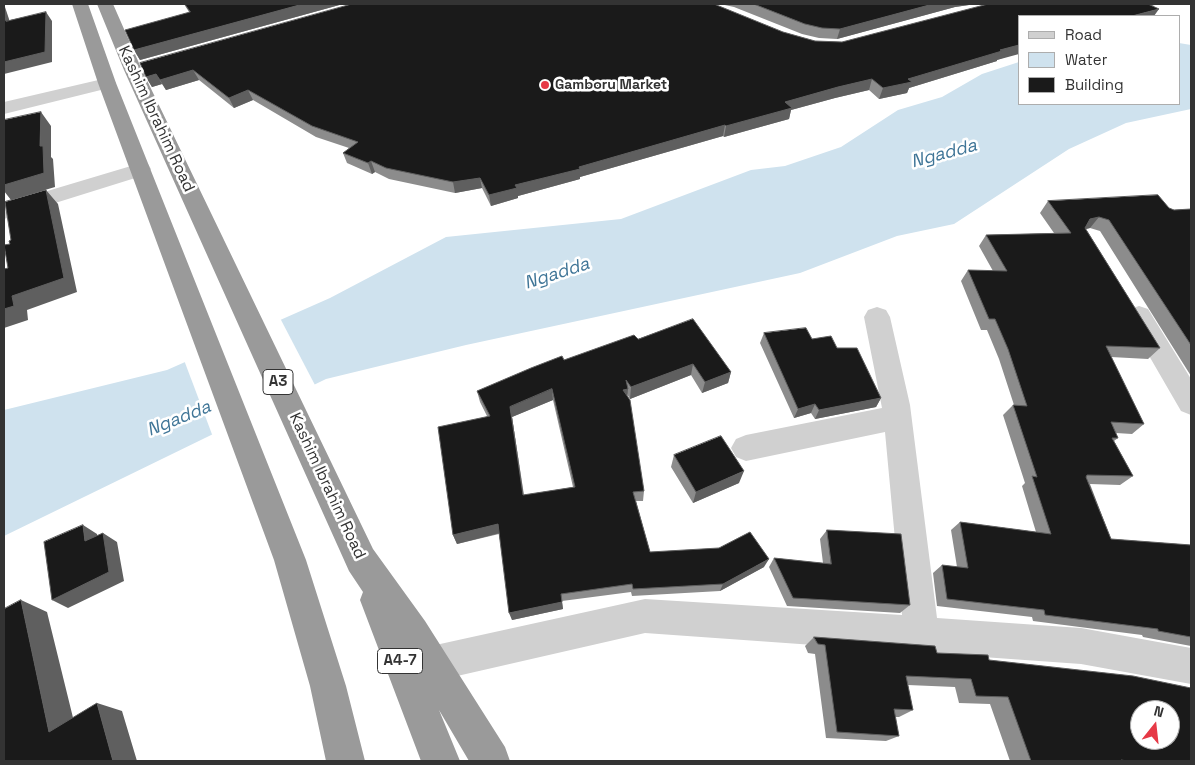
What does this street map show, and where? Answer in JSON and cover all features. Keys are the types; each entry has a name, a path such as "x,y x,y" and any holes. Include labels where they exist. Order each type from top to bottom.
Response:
{"highway":[{"name":"Kashim Ibrahim Road","path":"80,4 107,83 290,560 328,686 346,761"},
{"name":"Kashim Ibrahim Road","path":"104,4 142,68 209,235 354,545 412,633 491,761"},
{"name":"A4-7","path":"354,545 440,761"}],"street":[{"path":"4,108 107,83"},
{"path":"4,212 141,169"},
{"path":"1126,296 1191,403"},
{"path":"877,317 897,416 922,634"},
{"path":"746,448 897,416"},
{"path":"431,664 645,616 1081,646 1191,666"}],"water":[{"name":"Ngadda","path":"1180,43 1191,45 1191,109 1126,123 1069,149 954,224 897,236 800,273 466,345 326,379 4,536 4,410 167,370 330,298 446,237 621,219 751,170 785,166 841,147 898,110 942,97 982,74 1018,62 1018,105 1180,105"}],"pier":[{"path":"280,318 316,387 213,437 184,360"}],"building":[{"path":"185,4 303,4 134,50 125,30 190,12"},
{"name":"Gamboru Market","path":"352,4 714,4 783,32 815,41 842,42 988,4 1148,4 1159,9 1136,15 1018,15 1018,45 908,79 912,82 883,88 872,79 838,87 785,102 792,108 725,125 579,167 580,169 515,185 517,188 489,195 480,178 453,182 386,168 371,161 368,163 343,153 358,142 312,126 248,90 229,98 193,70 160,80 156,74 146,77 140,63"},
{"path":"754,4 933,4 840,29 822,28 805,24"},
{"path":"46,12 45,52 4,62 4,15 6,21"},
{"path":"41,112 40,146 43,146 44,173 4,185 4,120"},
{"path":"46,190 64,278 12,296 14,306 4,309 4,269 8,268 4,245 10,244 9,241 11,240 5,202"},
{"path":"1158,195 1169,208 1174,210 1191,209 1191,345 1109,220 1099,217 1090,219 1085,228 1160,348 1106,346 1144,424 1111,422 1118,438 1112,438 1133,476 1087,475 1086,477 1111,539 1191,545 1191,637 1158,631 1158,629 1045,615 1044,610 947,599 942,565 968,568 960,522 1051,534 1032,476 1037,477 1013,405 1027,406 1008,349 995,319 989,319 968,270 1007,271 986,235 1071,233 1048,201"},
{"path":"693,319 731,372 705,382 693,364 631,387 626,380 628,389 623,390 630,400 644,491 633,492 650,552 719,548 750,532 769,559 723,584 633,589 632,584 561,594 562,602 509,613 498,524 453,535 438,427 490,416 477,391 562,356 564,360 634,335 638,339","holes":["552,389 575,487 523,495 510,407"]},
{"path":"806,328 812,339 831,336 837,348 857,348 881,398 819,410 815,404 798,409 764,333"},
{"path":"721,436 744,471 696,492 674,455"},
{"path":"83,525 85,541 103,533 109,572 52,600 44,542"},
{"path":"827,530 901,534 910,605 793,598 774,558 831,564"},
{"path":"21,600 49,732 97,703 113,761 4,761 4,609"},
{"path":"814,637 935,646 937,653 988,655 989,660 1133,676 1191,688 1191,761 1031,761 1008,697 976,696 971,679 906,676 913,710 894,709 899,736 837,732 825,645 818,644"}],"place":[{"name":"Gamboru Market","path":"545,85"}]}
